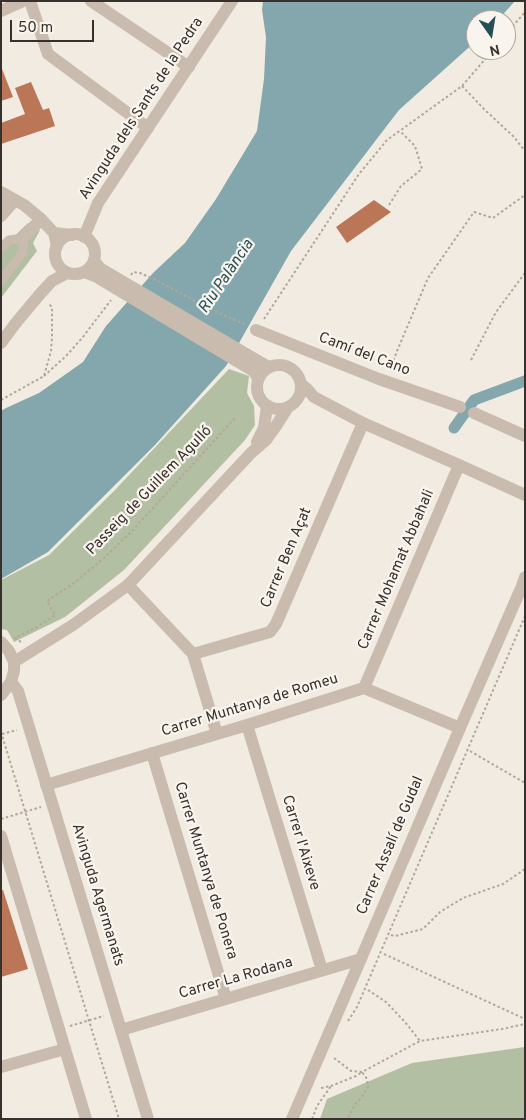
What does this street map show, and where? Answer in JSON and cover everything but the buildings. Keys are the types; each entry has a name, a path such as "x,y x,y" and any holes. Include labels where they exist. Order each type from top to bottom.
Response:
{"street":[{"path":"1,11 23,1"},
{"path":"30,1 48,54 148,128"},
{"path":"91,1 189,67"},
{"name":"Avinguda dels Sants de la Pedra","path":"78,236 232,1"},
{"path":"1,216 7,198 24,205 54,233 57,246"},
{"path":"1,248 9,240 23,238 40,219"},
{"path":"54,233 78,236 90,241 93,247 94,261 90,268 78,274 67,273 58,265 54,253 63,238 78,236"},
{"path":"1,280 23,252 23,238"},
{"path":"52,281 55,259"},
{"path":"94,261 101,269 269,367"},
{"path":"84,272 97,277 252,370 258,379"},
{"path":"1,343 52,281 67,273"},
{"name":"Camí del Cano","path":"256,330 386,382 460,407"},
{"path":"14,662 73,625 128,585 251,453 266,440 276,426 293,404 301,393 302,385 298,375 290,367 280,364 269,367 262,372 256,385 259,397 267,406 281,409 293,404 314,397"},
{"path":"302,385 314,397 363,423 525,496"},
{"path":"251,453 264,428 267,406"},
{"path":"474,413 525,436"},
{"name":"Carrer Ben Açat","path":"193,654 270,632 276,624 363,423"},
{"name":"Carrer Mohamat Abbahali","path":"364,688 459,465"},
{"name":"Carrer Assalí de Gudal","path":"292,1119 524,582"},
{"path":"128,585 193,654 217,734"},
{"path":"4,645 31,650"},
{"path":"1,695 11,682 14,671 14,662 4,645"},
{"name":"Avinguda Agermanats","path":"11,682 18,691 29,726 148,1119"},
{"path":"364,688 460,728"},
{"name":"Carrer Muntanya de Romeu","path":"46,785 248,725 364,688"},
{"name":"Carrer l'Aixeve","path":"248,725 322,970"},
{"name":"Carrer Muntanya de Ponera","path":"152,753 226,999"},
{"path":"1,836 86,1119"},
{"name":"Carrer La Rodana","path":"121,1030 361,959"},
{"path":"1,1067 65,1049"}],"path":[{"path":"516,22 525,12"},
{"path":"256,330 359,174 387,140 462,86 484,60"},
{"path":"462,86 514,137 525,151"},
{"path":"389,205 401,186 422,169 414,146 400,131"},
{"path":"386,382 428,278 474,212 493,218 525,195"},
{"path":"471,360 496,312 525,273"},
{"path":"1,400 44,376 51,351 52,306 40,294"},
{"name":"Passeig de Guillem Agulló","path":"31,650 15,638 55,615 47,601 74,583 104,558 235,418"},
{"path":"348,1021 357,1007 525,616"},
{"path":"29,726 2,734 119,1119"},
{"path":"470,751 525,783"},
{"path":"1,819 52,804"},
{"path":"391,935 395,936 423,928 440,912 463,898 503,884 525,869"},
{"path":"384,954 525,1018"},
{"path":"368,990 386,1002 420,1041"},
{"path":"59,1029 116,1012"},
{"path":"321,1088 356,1076 420,1041 525,1024"},
{"path":"329,1063 333,1054"},
{"path":"334,1058 351,1071 362,1072 367,1079 368,1087 347,1119"},
{"path":"317,1090 321,1081"},
{"path":"312,1119 317,1106 331,1086"}],"green space":[{"path":"28,223 40,230 33,243 37,251 1,298 1,249"},
{"path":"229,369 249,376 247,393 254,406 255,425 245,440 124,570 65,617 14,642 7,630 1,629 1,580 49,555 114,491"},
{"path":"525,1047 525,1119 320,1119 327,1099 412,1063"}],"water":[{"name":"Riu Palància","path":"263,1 515,1 507,10 466,10 466,50 399,110 291,251 226,366 155,445 48,552 1,579 1,411 39,393 83,362 106,326 153,273 185,243 216,199 257,131 264,79 266,37 262,10"}],"waterway":[{"path":"454,428 474,400 525,381"}]}
